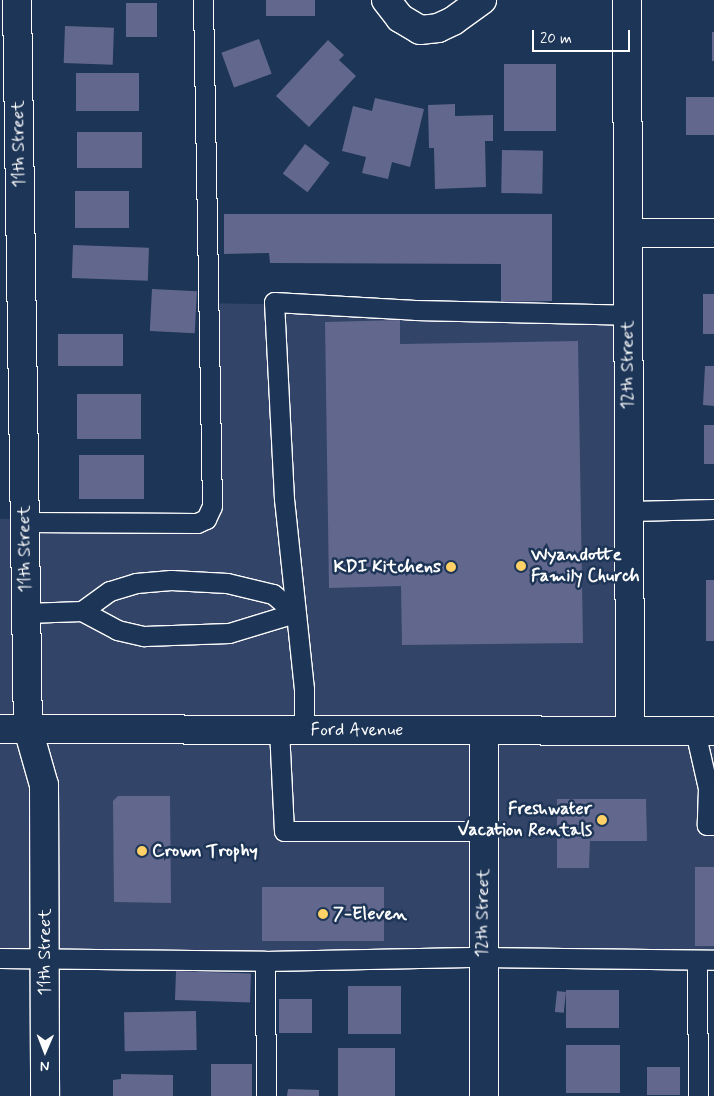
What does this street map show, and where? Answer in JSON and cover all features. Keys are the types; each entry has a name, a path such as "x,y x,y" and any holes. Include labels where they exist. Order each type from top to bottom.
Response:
{"street":[{"name":"11th Street","path":"17,0 28,729 44,785 46,1096"},
{"path":"386,0 400,18 420,30 438,28 454,21 482,0"},
{"name":"12th Street","path":"627,0 630,730"},
{"path":"628,232 714,233"},
{"name":"Ford Avenue","path":"0,728 704,730"},
{"name":"12th Street","path":"484,730 484,1096"}],"lane":[{"path":"25,522 197,523 206,519 212,506 203,0"},
{"path":"484,831 284,831 292,729 304,689 284,499 274,302 415,310 628,314"},
{"path":"629,511 714,509"},
{"path":"82,611 110,591 136,583 171,580 227,583 274,594 295,613"},
{"path":"26,613 82,611 117,630 144,636 229,633 295,613"},
{"path":"704,730 708,788 707,825 714,825"},
{"path":"0,958 265,961 483,957 706,960 698,1096"},
{"path":"265,961 266,1096"}],"shaded area":[{"path":"203,303 444,307 628,318 630,730 714,731 714,960 0,958 0,519 203,520"}],"building":[{"path":"266,0 315,0 315,16 266,16"},
{"path":"126,3 157,3 157,37 126,37"},
{"path":"65,26 114,28 113,65 64,63"},
{"path":"712,32 714,32 714,61 712,61"},
{"path":"259,39 272,74 234,87 221,53"},
{"path":"328,40 344,55 339,60 356,76 309,127 276,96"},
{"path":"504,64 556,64 556,131 504,131"},
{"path":"76,73 139,73 139,111 76,111"},
{"path":"686,97 714,97 714,135 686,135"},
{"path":"375,98 424,109 410,167 392,162 388,179 362,173 366,157 342,151 353,106 372,111"},
{"path":"455,104 455,116 493,115 493,141 485,141 486,187 435,189 434,148 429,148 428,105"},
{"path":"77,132 142,132 142,168 77,168"},
{"path":"305,144 330,163 307,192 283,174"},
{"path":"502,150 543,151 542,194 501,193"},
{"path":"75,191 129,191 129,228 75,228"},
{"path":"224,214 552,214 552,301 501,302 501,264 270,263 269,253 224,254"},
{"path":"73,245 149,248 148,281 72,278"},
{"path":"152,289 197,291 195,333 150,331"},
{"path":"703,294 714,294 714,334 703,334"},
{"path":"400,320 400,344 578,341 583,643 402,645 401,586 329,588 325,322"},
{"path":"58,334 123,334 123,366 58,366"},
{"path":"705,366 714,366 714,406 703,405"},
{"path":"77,394 141,394 141,439 77,439"},
{"path":"704,425 714,425 714,464 704,464"},
{"path":"79,455 144,455 144,499 79,499"},
{"path":"706,580 714,580 714,641 706,641"},
{"name":"Crown Trophy","path":"118,796 170,796 171,903 114,902 113,801"},
{"name":"Freshwater Vacation Rentals","path":"557,799 646,799 647,841 590,841 589,868 557,868"},
{"path":"695,867 714,867 714,946 695,946"},
{"name":"7-Eleven","path":"262,887 384,887 384,941 262,941"},
{"path":"176,971 251,974 250,1003 175,1000"},
{"path":"348,986 401,986 401,1034 348,1034"},
{"path":"566,990 619,990 619,1028 566,1028"},
{"path":"557,991 566,992 564,1013 555,1012"},
{"path":"279,999 312,999 312,1033 279,1033"},
{"path":"196,1011 197,1050 125,1051 124,1012"},
{"path":"566,1045 620,1045 620,1093 566,1093"},
{"path":"338,1048 395,1048 395,1096 338,1096"},
{"path":"211,1064 252,1064 252,1096 211,1096"},
{"path":"647,1067 680,1067 680,1095 647,1095"},
{"path":"121,1074 173,1075 173,1096 113,1096 113,1080 121,1079"},
{"path":"288,1089 319,1090 319,1096 287,1096"}],"place":[{"name":"Wyandotte Family Church","path":"521,566"},
{"name":"KDI Kitchens","path":"451,567"},
{"name":"Freshwater Vacation Rentals","path":"602,820"},
{"name":"Crown Trophy","path":"142,851"},
{"name":"7-Eleven","path":"323,914"}]}
